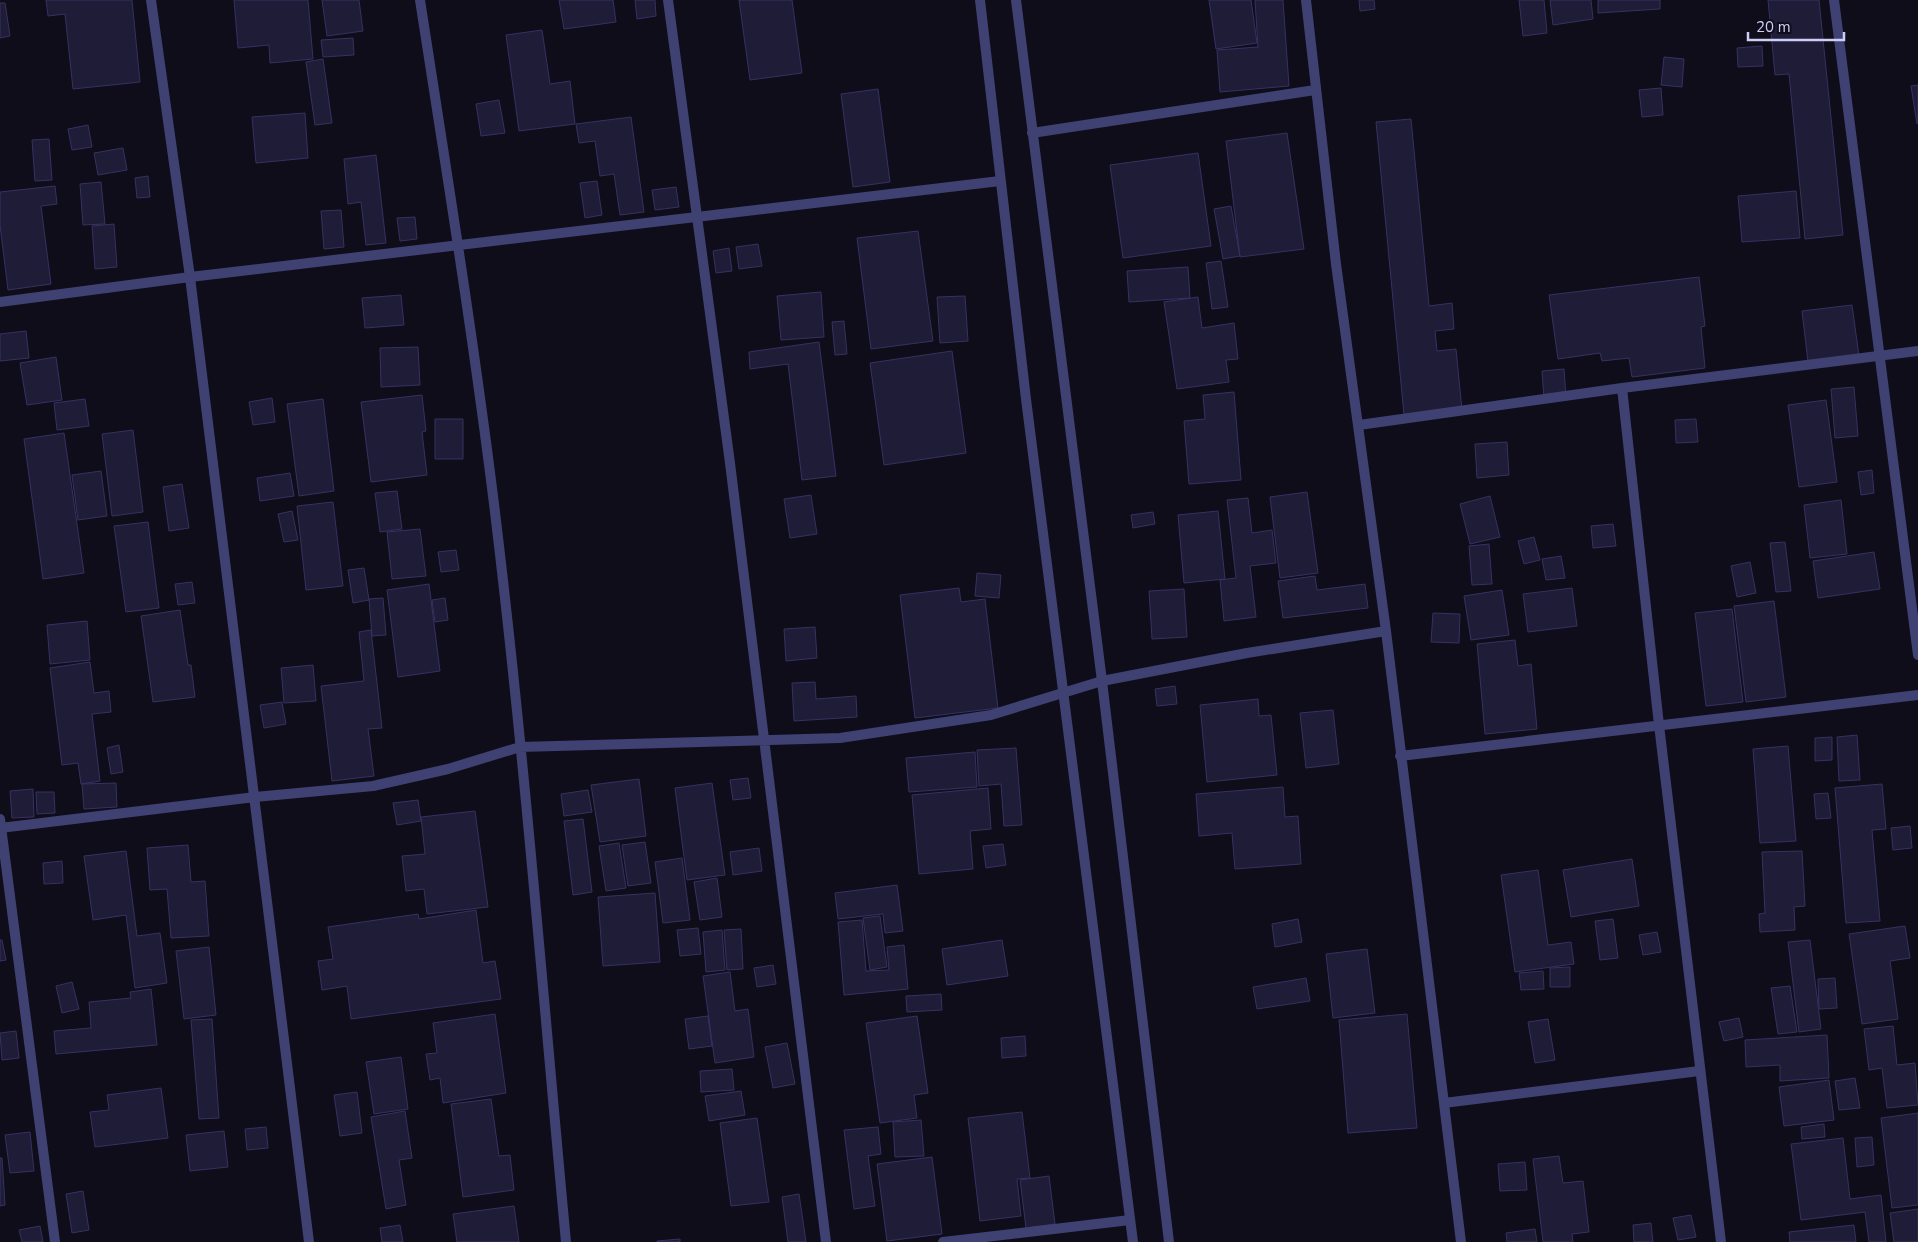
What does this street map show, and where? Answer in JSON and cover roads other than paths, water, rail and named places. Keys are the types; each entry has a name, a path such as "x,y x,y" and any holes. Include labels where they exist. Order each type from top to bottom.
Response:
{"street":[{"path":"151,0 190,277 309,1242"},
{"path":"420,0 458,245 494,504 520,747 566,1242"},
{"path":"668,0 695,216 730,463 826,1242"},
{"path":"980,0 1000,181 1063,695 1133,1242"},
{"path":"1016,0 1102,682 1169,1242"},
{"path":"1306,0 1461,1242"},
{"path":"1834,0 1918,656"},
{"path":"1032,133 1316,90"},
{"path":"0,302 190,277 1000,181"},
{"path":"1359,426 1622,388 1918,351"},
{"path":"1622,388 1699,1071 1721,1242"},
{"path":"55,1242 1,825 373,786 448,769 520,747 840,738 920,727 990,715 1102,682 1247,653 1386,631"},
{"path":"1400,756 1918,695"},
{"path":"1444,1104 1699,1071"},
{"path":"944,1242 1130,1220"}]}
